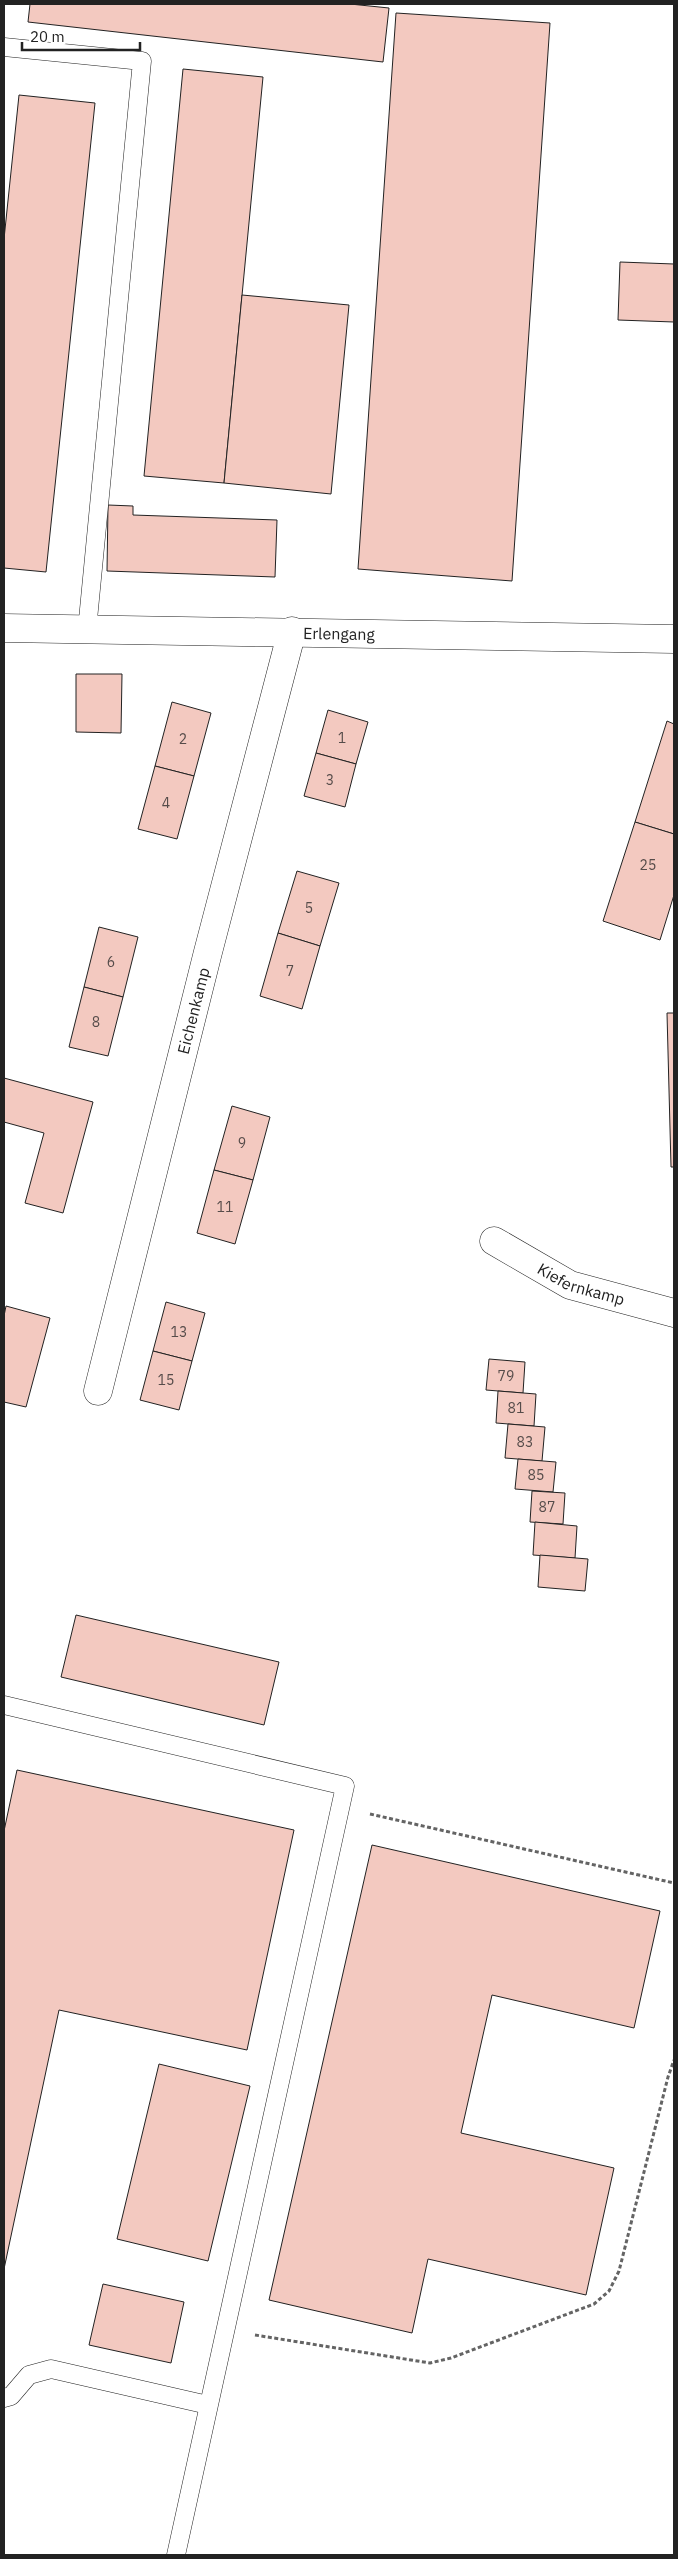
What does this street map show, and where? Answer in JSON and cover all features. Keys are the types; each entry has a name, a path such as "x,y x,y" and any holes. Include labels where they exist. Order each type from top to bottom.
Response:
{"street":[{"name":"Erlengang","path":"4,628 292,631 674,639"},
{"name":"Eichenkamp","path":"98,1391 208,952 292,631"},
{"name":"Kiefernkamp","path":"494,1241 570,1286 674,1313"}],"lane":[{"path":"4,47 142,61 88,630"},
{"path":"4,1705 345,1786 176,2555"},
{"path":"4,2398 11,2396 28,2375 51,2369 208,2405"}],"path":[{"path":"340,1808 674,1883"},
{"path":"224,2330 430,2362 451,2358 594,2304 609,2290 619,2271 668,2077 674,2060"}],"building":[{"path":"30,4 350,4 389,8 383,62 28,22"},
{"path":"396,13 550,23 512,581 358,569"},
{"path":"183,69 263,77 224,483 144,476"},
{"path":"19,95 95,103 46,572 4,568 4,239"},
{"path":"620,262 674,264 674,322 618,320"},
{"path":"242,295 349,305 331,494 224,483"},
{"path":"108,505 133,506 133,515 277,520 275,577 107,571"},
{"path":"76,674 122,674 121,733 76,732"},
{"path":"172,702 211,713 194,776 155,766"},
{"path":"328,710 368,722 356,764 316,753"},
{"path":"667,721 674,724 674,834 635,822"},
{"path":"316,753 356,764 345,807 304,796"},
{"path":"155,766 194,776 177,839 138,829"},
{"path":"635,822 674,834 674,895 660,940 603,921"},
{"path":"297,871 339,883 320,946 278,933"},
{"path":"99,927 138,937 123,997 84,987"},
{"path":"278,933 320,946 302,1009 260,996"},
{"path":"84,987 123,997 108,1056 69,1047"},
{"path":"667,1013 674,1013 674,1167 671,1167"},
{"path":"4,1078 93,1102 63,1213 25,1203 44,1133 4,1122"},
{"path":"232,1106 270,1117 253,1180 214,1170"},
{"path":"214,1170 253,1180 235,1244 197,1233"},
{"path":"166,1302 205,1313 192,1361 153,1351"},
{"path":"6,1306 50,1318 26,1407 4,1402 4,1316"},
{"path":"153,1351 192,1361 179,1410 140,1400"},
{"path":"489,1359 525,1362 523,1393 486,1390"},
{"path":"498,1391 536,1394 534,1426 496,1423"},
{"path":"508,1424 545,1427 542,1461 505,1458"},
{"path":"518,1459 556,1462 553,1492 515,1489"},
{"path":"532,1491 565,1493 563,1524 530,1522"},
{"path":"535,1522 577,1526 575,1558 533,1555"},
{"path":"540,1555 588,1559 585,1591 538,1587"},
{"path":"76,1615 279,1662 264,1725 61,1677"},
{"path":"17,1770 294,1830 247,2050 59,2010 4,2269 4,1831"},
{"path":"372,1845 660,1911 634,2028 492,1995 461,2133 614,2168 586,2295 428,2259 412,2333 269,2300"},
{"path":"159,2064 250,2086 208,2261 117,2239"},
{"path":"103,2284 184,2302 171,2363 89,2345"}]}
